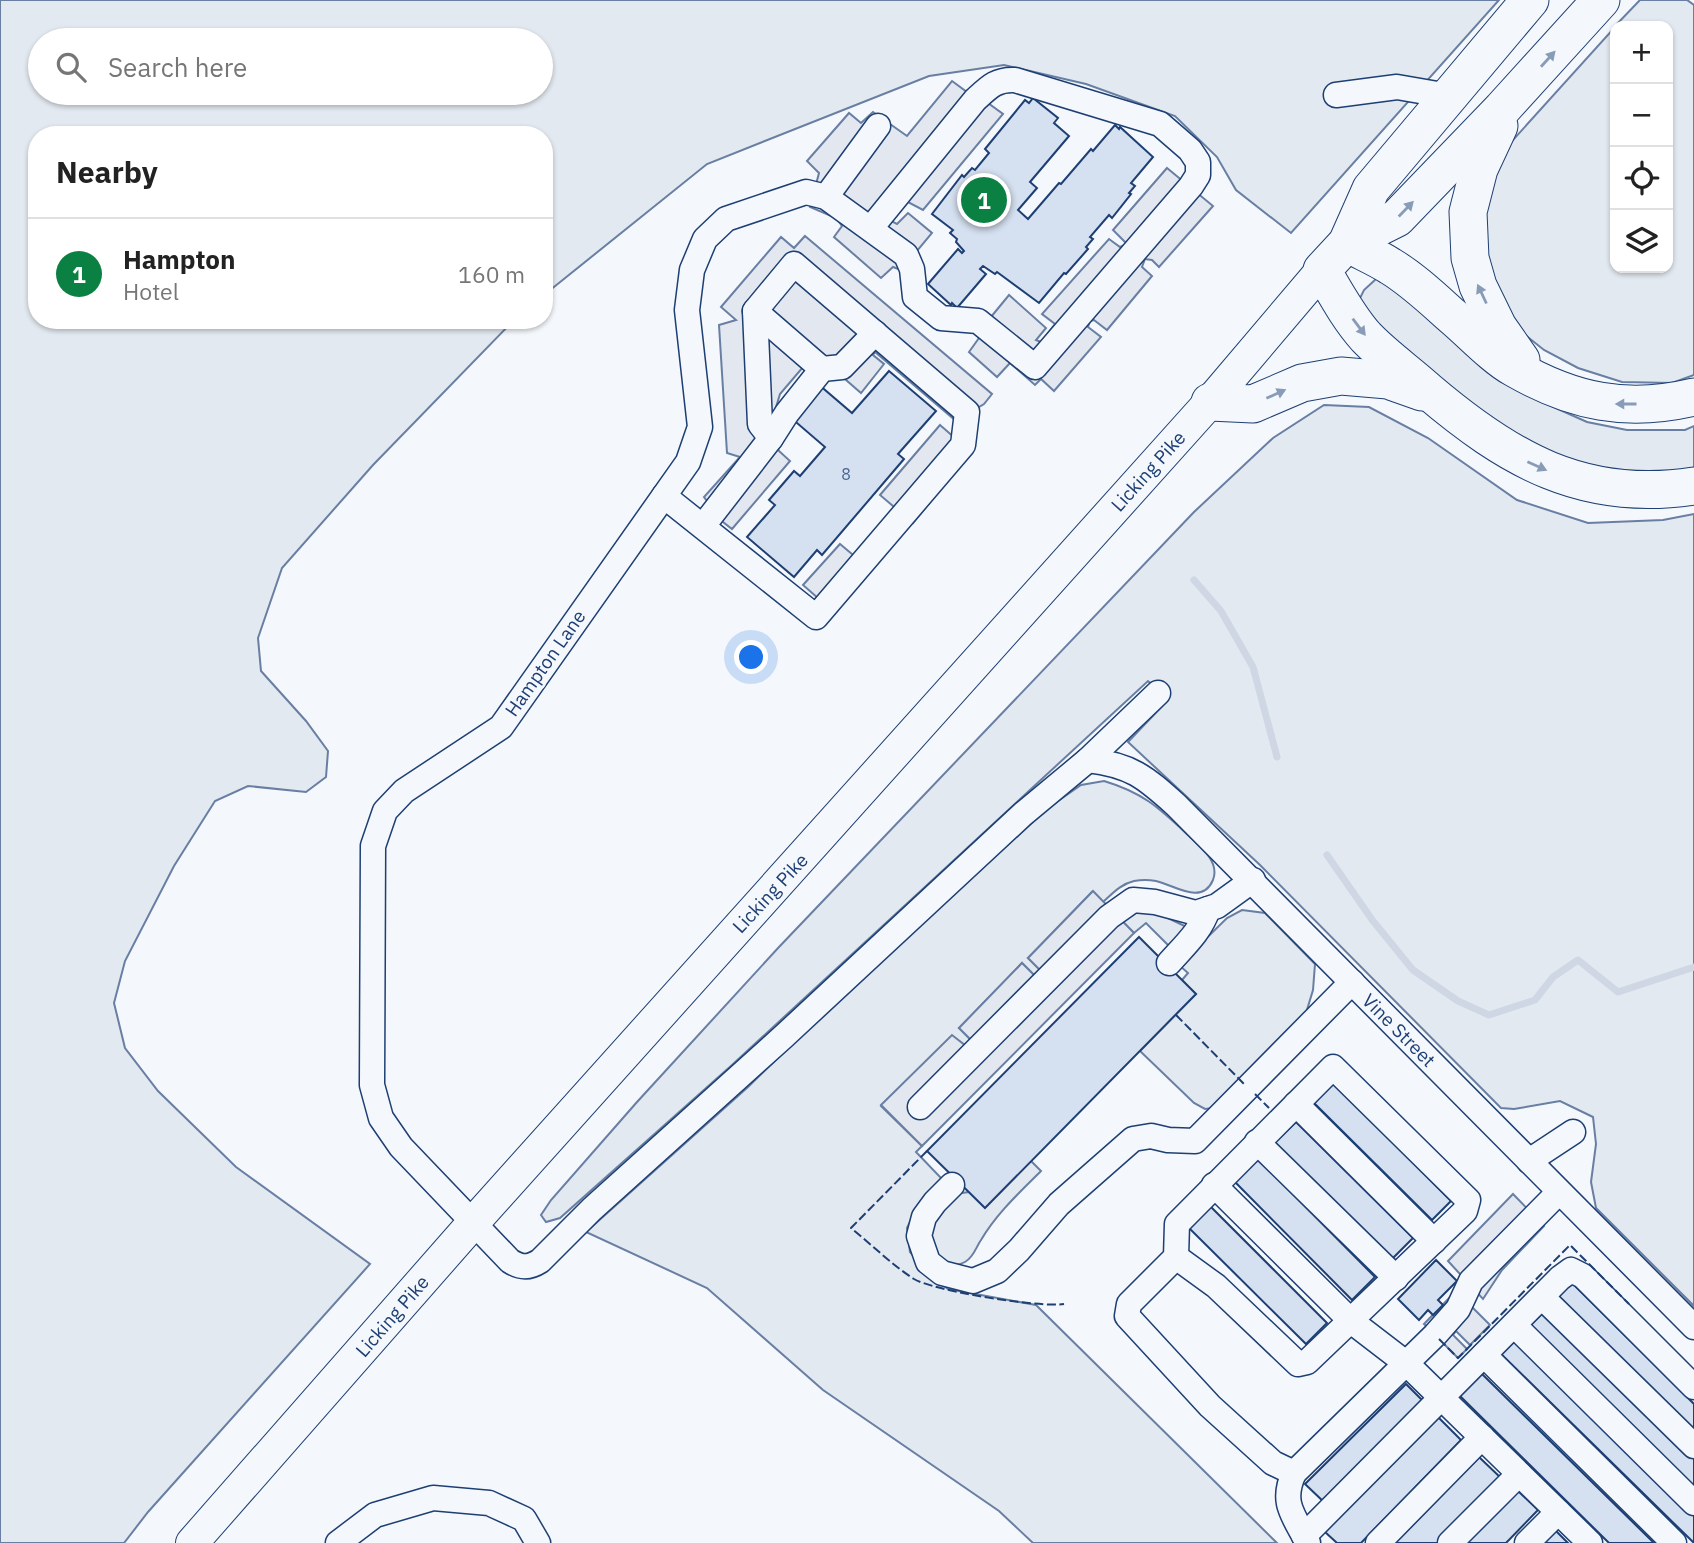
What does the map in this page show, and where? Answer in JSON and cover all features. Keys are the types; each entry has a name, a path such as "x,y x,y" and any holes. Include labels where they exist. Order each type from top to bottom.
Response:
{"highway":[{"name":"Licking Pike","path":"1322,270 1347,243 1371,189 1530,0"},
{"name":"Licking Pike","path":"1347,243 1397,218 1502,109 1601,0"},
{"path":"1502,109 1498,132 1479,169 1468,212 1470,258 1483,296 1498,327 1518,353 1527,374"},
{"path":"1347,243 1392,267 1512,368 1580,398 1610,404 1676,401 1694,397"},
{"path":"1322,270 1339,300 1367,338 1481,433 1541,468 1626,491 1694,486"},
{"path":"1210,402 1253,404 1302,383 1341,376 1388,380 1438,399"}],"main road":[{"name":"Licking Pike","path":"192,1543 473,1223 1210,402 1322,270"}],"street":[{"path":"871,228 975,100 1000,79 1016,79 1154,121 1190,150 1198,162 1198,175 1035,367 978,321 941,318 915,297 912,269 906,255 826,197 878,126"},
{"path":"1336,96 1397,87 1449,96"},
{"name":"Hampton Lane","path":"826,197 806,192 726,219 705,239 692,270 687,310 700,427 688,462 501,727 404,791 384,811 373,846 372,1085 381,1118 401,1147 510,1261 530,1268 1023,814 1088,760"},
{"path":"664,496 816,617 963,444 967,411 794,264 755,311 760,424 771,438"},
{"path":"755,311 822,369"},
{"path":"703,526 822,369 842,367 875,333"},
{"path":"1088,760 1158,693"},
{"name":"Vine Street","path":"1088,760 1134,770 1154,785 1253,880 1694,1326"},
{"path":"920,1107 1110,917 1133,900 1155,902 1196,914 1217,906 1253,880"},
{"path":"1170,963 1193,937 1208,909"},
{"path":"952,1185 925,1217 919,1236 928,1262 942,1273 973,1281 997,1271 1059,1204 1133,1139 1151,1136 1167,1140 1195,1141 1352,982"},
{"path":"1176,1256 1216,1286 1298,1364 1307,1362 1352,1321 1465,1211 1468,1200 1333,1067 1177,1224 1176,1256 1129,1304 1127,1316 1210,1406 1273,1463 1294,1473"},
{"path":"1296,1104 1434,1241"},
{"path":"1529,1161 1573,1132"},
{"path":"1257,1142 1396,1278"},
{"path":"1214,1185 1352,1321 1407,1364 1590,1543"},
{"path":"1559,1192 1471,1281 1458,1309 1407,1364 1294,1473 1287,1488 1289,1507 1306,1539 1441,1398 1571,1270 1583,1276 1694,1387"},
{"path":"1542,1297 1694,1446"},
{"path":"1514,1325 1694,1503"},
{"path":"1484,1355 1674,1543"},
{"path":"1378,1543 1482,1437"},
{"path":"1450,1543 1519,1474"},
{"path":"338,1543 375,1515 433,1498 489,1503 524,1519 538,1543"},
{"path":"1527,1543 1558,1512"}],"shaded area":[{"path":"0,0 1499,0 1291,233 1236,190 1217,157 1175,116 1086,84 1004,65 929,76 707,164 553,288 553,126 28,126 28,329 505,329 373,465 282,568 258,638 261,671 306,721 328,751 326,777 306,792 248,786 215,801 174,866 125,961 114,1003 125,1048 158,1091 236,1167 370,1264 148,1512 124,1543 0,1543"},
{"path":"1640,0 1687,0 1694,5 1694,375 1672,383 1622,382 1578,368 1544,350 1519,330 1481,253 1489,181 1504,150 1610,33 1610,273 1673,273 1673,21 1620,21"},
{"path":"952,81 967,92 970,90 1003,114 923,210 908,202 893,219 897,224 908,213 932,233 901,270 893,267 881,278 834,237 842,226 836,218 810,207 819,173 807,161 849,113 861,123 873,112 907,136"},
{"path":"1167,168 1213,206 1159,267 1152,260 1145,259 1142,267 1152,276 1107,330 1094,320 1090,321 1088,327 1101,337 1054,391 1041,379 1035,385 1010,363 997,377 969,352 979,338 977,334 1009,295 1046,328 1036,340 1041,342 1055,324 1042,314 1109,239 1120,247 1127,244 1113,230"},
{"path":"805,236 992,394 984,404 956,421 875,352 873,355 884,364 861,393 815,353 780,394 770,427 779,451 790,461 732,529 723,522 704,497 740,457 727,453 719,325 736,320 721,307 781,237 794,248"},
{"path":"1389,278 1509,381 1540,401 1587,422 1627,430 1685,430 1694,426 1694,472 1587,471 1533,450 1396,346 1359,300 1364,290 1376,279"},
{"path":"1324,405 1369,407 1428,438 1517,500 1588,523 1663,520 1694,514 1694,1306 1596,1208 1591,1182 1596,1144 1593,1117 1560,1101 1514,1109 1501,1108 1260,865 1128,742 1168,700 1148,681 732,1065 560,1218 546,1222 541,1215 551,1200 779,947 1194,512 1273,438"},
{"path":"940,425 971,452 913,523 880,495"},
{"path":"840,544 871,570 835,613 803,585"},
{"path":"1104,781 1141,796 1169,817 1208,855 1214,867 1213,880 1208,888 1195,893 1145,880 1129,882 1103,902 1092,892 1028,958 1040,970 1035,976 1022,963 959,1028 970,1039 966,1046 952,1036 881,1106 922,1146 916,1152 942,1179 915,1212 907,1228 910,1252 930,1275 948,1289 1036,1305 1277,1543 1033,1543 999,1511 823,1390 707,1288 586,1232 748,1087 823,1014 1048,808 1081,785"},
{"path":"1093,891 1134,933 922,1146 881,1105 952,1035 966,1046 970,1039 959,1028 1022,963 1035,976 1040,970 1028,958"},
{"path":"1151,910 1191,929 1171,948 1146,923 1134,933 1122,921 1134,911"},
{"path":"1242,910 1265,913 1315,964 1313,990 1306,1013 1213,1108 1205,1109 1194,1103 1140,1051 1196,994 1182,980 1188,973 1179,965 1227,918"},
{"path":"1031,1161 1041,1171 994,1221 971,1257 957,1265 943,1261 931,1240 932,1224 955,1194 969,1192"},
{"path":"1513,1194 1544,1226 1502,1270 1483,1299 1448,1261"},
{"path":"1456,1291 1490,1325 1470,1345 1456,1331 1453,1335 1467,1349 1458,1358 1424,1324"}],"building":[{"path":"1033,98 1058,118 1054,123 1069,136 1030,182 1037,188 1018,210 1028,219 1115,125 1153,157 1131,183 1135,186 1129,193 1131,194 1112,218 1109,215 1090,237 1093,239 1086,247 1088,249 1039,303 997,272 995,274 983,266 980,269 986,274 957,308 928,284 958,249 962,253 964,251 950,233 953,230 932,214 962,175 964,177 972,168 975,170 989,153 985,149 1025,100 1029,103"},
{"path":"889,371 936,411 898,454 904,459 822,555 817,550 794,577 747,537 775,505 769,500 794,471 800,476 825,447 790,417 818,384 852,413"},
{"path":"1139,937 1196,994 985,1208 927,1151"},
{"path":"1331,1080 1451,1201 1432,1220 1311,1100"},
{"path":"1296,1122 1413,1238 1392,1259 1274,1143"},
{"path":"1257,1158 1375,1277 1352,1300 1234,1181"},
{"path":"1210,1206 1327,1323 1306,1344 1189,1228"},
{"path":"1436,1260 1457,1281 1438,1300 1443,1305 1433,1315 1428,1310 1419,1320 1398,1299"},
{"path":"1570,1281 1694,1404 1694,1432 1555,1296"},
{"path":"1545,1311 1694,1458 1694,1491 1528,1327"},
{"path":"1518,1338 1694,1511 1694,1543 1501,1354"},
{"path":"1482,1374 1654,1543 1609,1543 1460,1396"},
{"path":"1406,1384 1426,1404 1326,1504 1305,1484"},
{"path":"1438,1417 1461,1440 1361,1543 1337,1543 1325,1532"},
{"path":"1479,1457 1502,1479 1439,1543 1395,1543"},
{"path":"1516,1489 1538,1510 1506,1543 1464,1543"},
{"path":"1556,1531 1568,1543 1544,1543"}],"waterway":[{"path":"1194,580 1221,611 1253,667 1277,757"},
{"path":"1327,855 1373,921 1413,970 1458,1001 1489,1015 1535,1000 1553,977 1578,960 1618,992 1694,967"}],"fence":[{"path":"1176,1015 1245,1085"},
{"path":"1255,1094 1269,1108"},
{"path":"927,1151 851,1228 898,1267 925,1284 1011,1301 1064,1304"},
{"path":"1439,1339 1458,1358 1570,1245 1629,1304"}],"place":[{"name":"Hampton","path":"984,200"}]}
